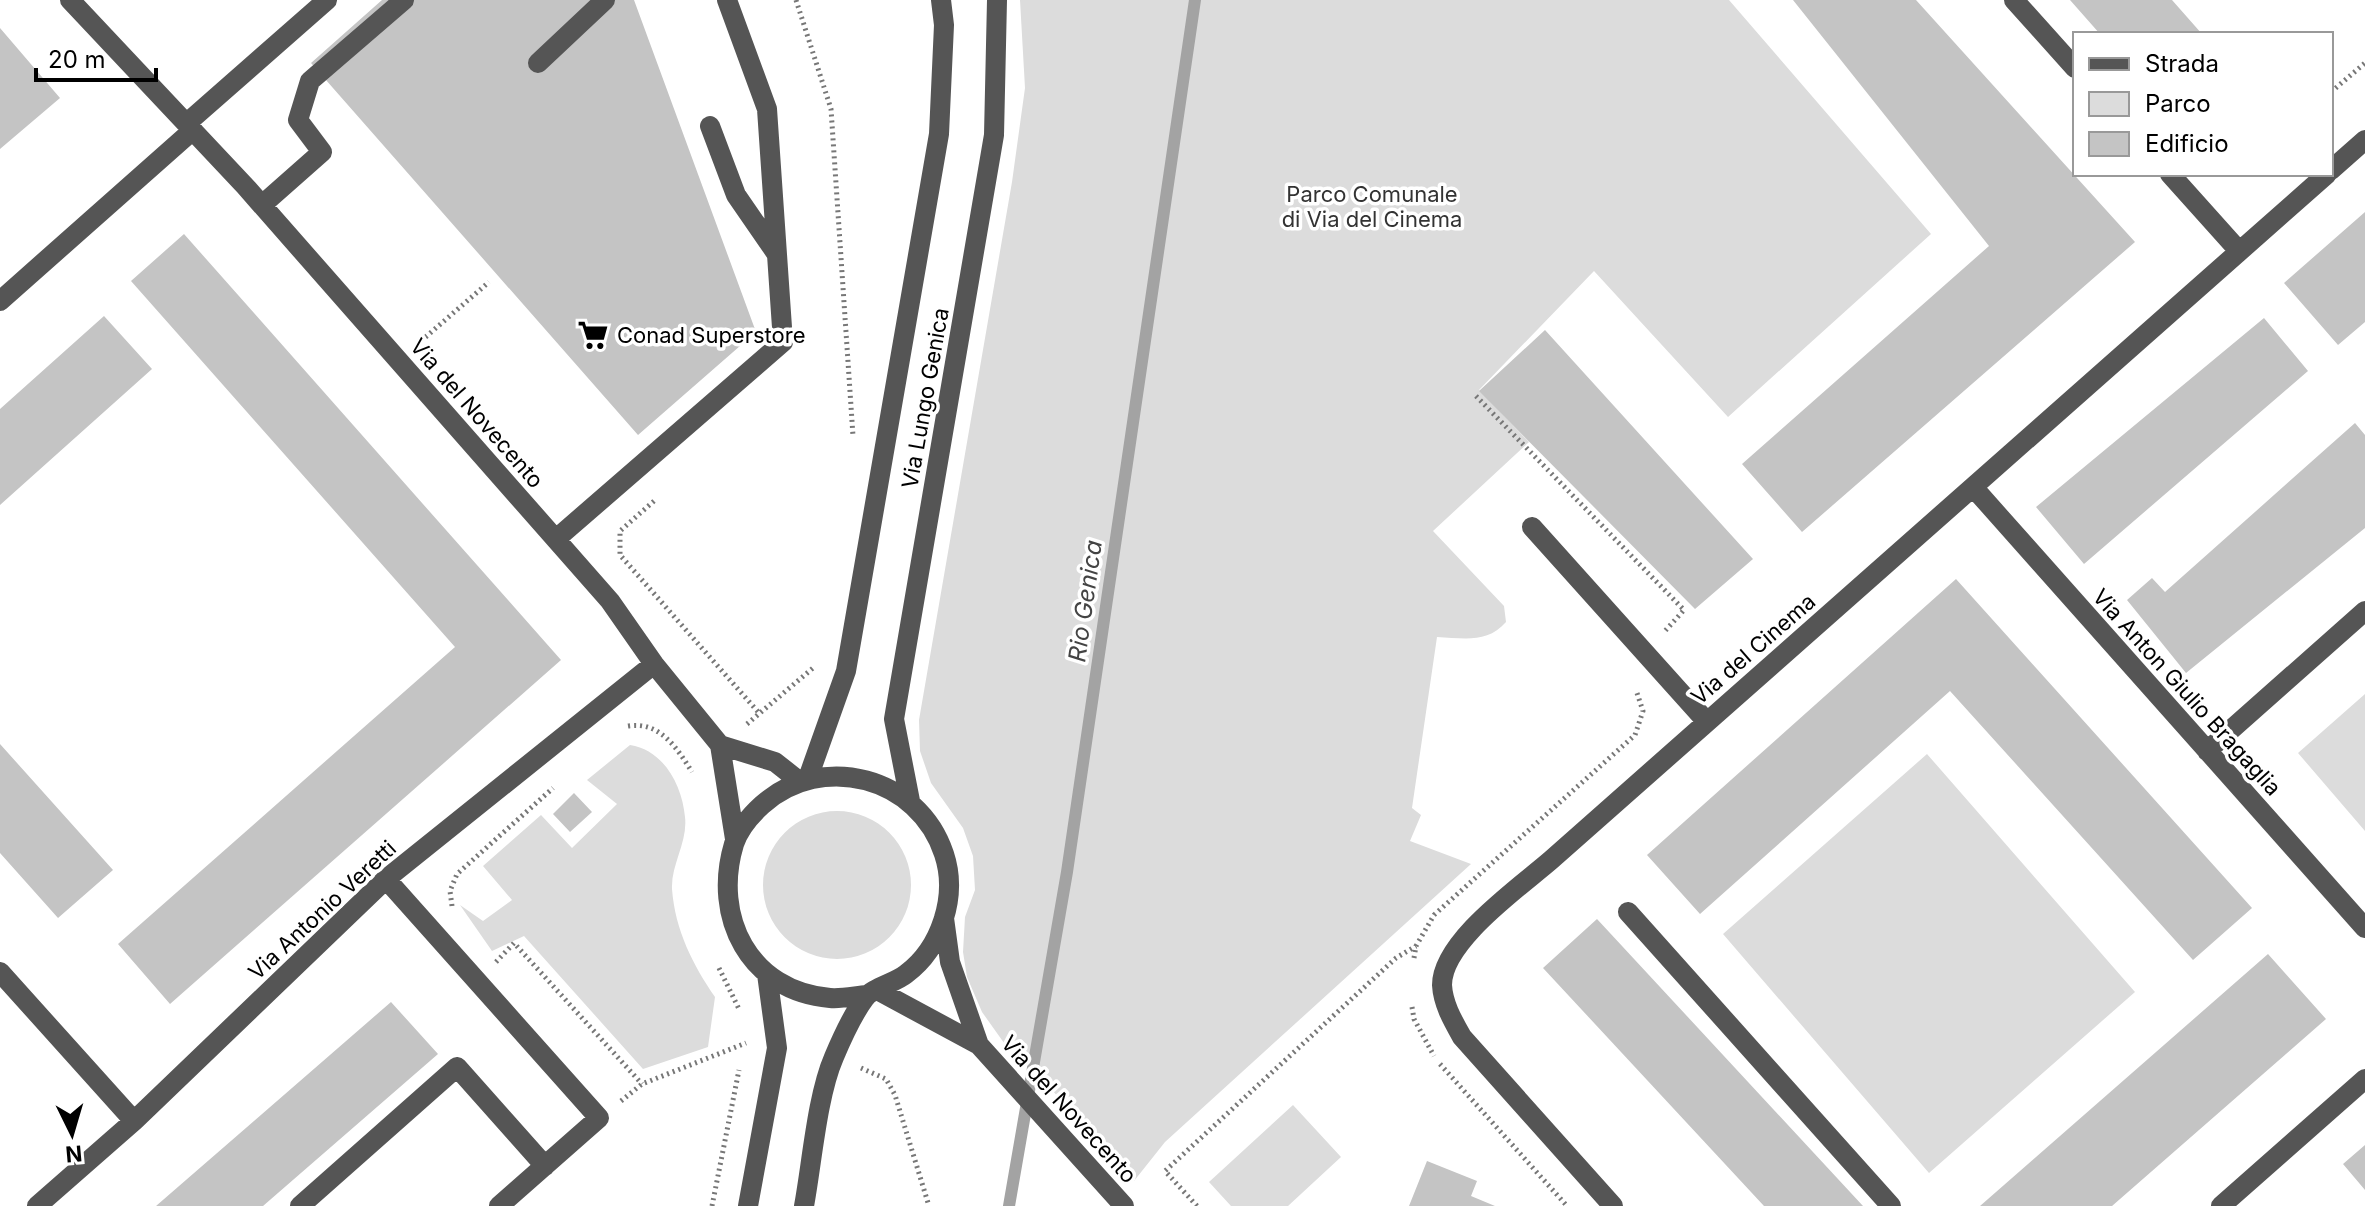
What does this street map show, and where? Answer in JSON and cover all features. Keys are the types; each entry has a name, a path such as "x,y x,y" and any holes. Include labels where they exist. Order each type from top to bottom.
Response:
{"street":[{"name":"Via del Novecento","path":"70,0 262,205 556,539 610,601 654,664 720,745"},
{"path":"0,301 327,0"},
{"path":"262,205 322,152 298,120 310,81 404,0"},
{"path":"538,63 605,0"},
{"path":"556,539 783,342 767,109 727,0"},
{"name":"Via Lungo Genica","path":"803,780 846,671 937,150 944,25 941,0"},
{"name":"Via Lungo Genica","path":"910,801 894,719 994,135 997,0"},
{"path":"2014,0 2073,66"},
{"path":"710,126 736,195 777,254"},
{"name":"Via del Cinema","path":"2333,168 2365,140"},
{"path":"2172,176 2239,251"},
{"name":"Via del Cinema","path":"1613,1206 1462,1037 1447,1010 1442,983 1449,955 1471,931 2324,176"},
{"name":"Via Anton Giulio Bragaglia","path":"1973,487 2365,928"},
{"path":"1532,527 1707,722"},
{"path":"2207,751 2365,611"},
{"name":"Via Antonio Veretti","path":"37,1206 134,1121 386,879 654,664"},
{"path":"735,839 720,745 775,762 803,780"},
{"name":"Via Lungo Genica","path":"855,776 884,785 910,801 931,826 945,855 949,886 944,918 930,948 907,973 873,993 832,998 809,994 767,974 742,946 728,912 725,875 735,839 751,814 773,795 803,780 855,776"},
{"path":"386,879 599,1118 499,1206"},
{"path":"1628,912 1891,1206"},
{"name":"Via del Novecento","path":"944,918 950,962 979,1045"},
{"path":"0,972 134,1121"},
{"path":"748,1206 777,1048 767,974"},
{"name":"Via del Novecento","path":"873,993 979,1045 1124,1206"},
{"name":"Via Lungo Genica","path":"804,1206 832,1060 873,993"},
{"path":"300,1206 457,1067 545,1166"},
{"path":"2221,1206 2365,1079"}],"path":[{"path":"796,0 831,109 854,443"},
{"path":"2333,90 2365,63"},
{"path":"399,360 489,282"},
{"path":"1476,396 1684,610 1662,634"},
{"path":"654,501 620,531 620,555 760,714 817,664"},
{"path":"623,727 649,725 660,733 692,771 695,782"},
{"path":"453,917 450,891 457,874 564,779"},
{"path":"483,953 493,964 514,943 642,1084"},
{"path":"1197,1206 1165,1171 1396,958 1416,946"},
{"path":"712,955 743,1018"},
{"path":"712,1206 746,1043 744,1031"},
{"path":"599,1118 642,1084 746,1043 777,1048"},
{"path":"832,1060 886,1079 895,1095 929,1206"}],"green space":[{"name":"Parco Comunale di Via del Cinema","path":"1020,0 1729,0 1931,234 1728,417 1594,271 1479,390 1529,442 1433,531 1504,606 1506,622 1483,637 1437,637 1412,808 1421,815 1410,841 1471,864 1165,1142 1134,1181 1033,1069 1009,1050 982,1012 967,977 963,952 965,917 975,890 973,856 963,828 931,783 920,751 919,720 1012,182 1025,88"},
{"path":"2365,694 2365,831 2298,753"},
{"path":"630,745 642,748 661,761 680,793 685,826 672,880 674,904 686,946 715,997 708,1047 643,1069 524,936 492,951 460,905 483,921 512,900 483,866 541,815 572,848 617,804 587,780"},
{"path":"1927,754 2135,992 1929,1173 1723,934"},
{"path":"837,811 865,817 889,833 905,857 911,885 905,913 889,937 865,953 837,959 809,953 785,937 769,913 763,885 769,857 785,833 809,817"},
{"path":"1293,1105 1341,1157 1288,1206 1231,1206 1209,1182"}],"building":[{"path":"382,0 634,0 756,332 638,435 311,63"},
{"path":"1793,0 1916,0 2135,242 1802,532 1742,464 1989,246"},
{"path":"2070,0 2172,0 2200,32 2098,32"},
{"path":"0,28 60,98 0,149"},
{"path":"2365,212 2365,322 2338,345 2284,283"},
{"path":"184,234 561,660 170,1004 118,944 455,647 131,281"},
{"path":"104,316 152,369 0,505 0,409"},
{"path":"2264,318 2308,371 2084,564 2036,507"},
{"path":"1545,330 1753,559 1695,609 1479,391"},
{"path":"2355,423 2365,435 2365,528 2186,673 2127,600 2152,578 2165,592"},
{"path":"1956,579 2252,908 2193,960 1950,691 1700,914 1647,855"},
{"path":"0,744 113,870 58,918 0,853"},
{"path":"574,793 592,812 570,832 553,814"},
{"path":"1597,919 1863,1206 1764,1206 1543,968"},
{"path":"2268,954 2326,1019 2112,1206 1980,1206"},
{"path":"391,1002 438,1054 263,1206 156,1206"},
{"path":"2365,1145 2365,1190 2343,1164"},
{"path":"1427,1161 1477,1181 1471,1196 1495,1206 1409,1206"}],"waterway":[{"name":"Rio Genica","path":"1009,1206 1067,872 1195,0"}],"place":[{"name":"Conad Superstore","path":"593,335"}]}
